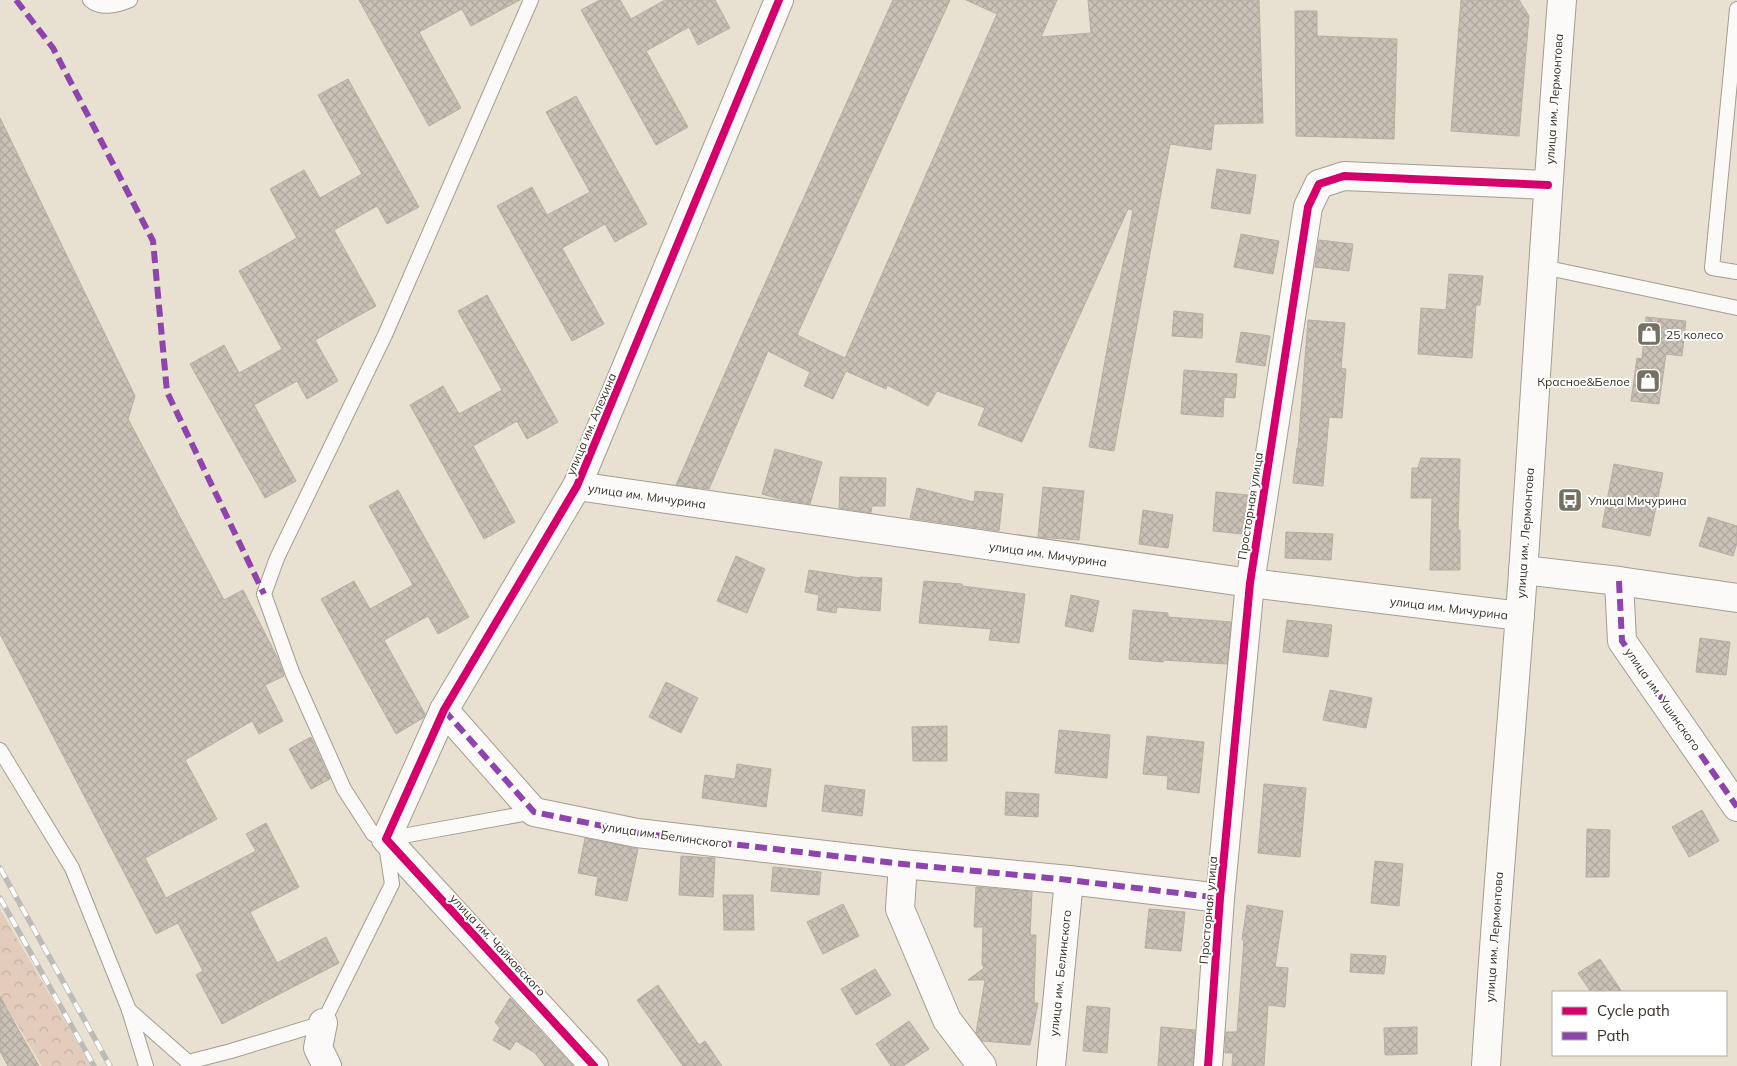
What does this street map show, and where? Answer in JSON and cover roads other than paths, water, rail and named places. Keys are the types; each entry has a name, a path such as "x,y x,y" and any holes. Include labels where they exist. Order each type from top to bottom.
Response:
{"main road":[{"name":"улица им. Алехина","path":"386,839 444,710 577,486 779,0"},
{"name":"улица им. Лермонтова","path":"1486,1066 1496,910 1520,616 1562,0"},
{"name":"Просторная улица","path":"1208,1066 1220,898 1250,583 1308,207 1319,184 1344,176 1548,185"},
{"name":"улица им. Мичурина","path":"577,486 1250,583 1520,616"},
{"path":"1523,570 1619,581 1737,598"},
{"name":"улица им. Ушинского","path":"1619,581 1622,641 1737,807"},
{"path":"444,710 534,812"},
{"name":"улица им. Белинского","path":"534,812 636,833 1220,898"},
{"name":"улица им. Чайковского","path":"386,839 594,1066"},
{"path":"903,864 900,909 947,1020 982,1066"},
{"name":"улица им. Белинского","path":"1051,1066 1070,880"},
{"path":"323,1023 318,1048 327,1066"}],"lane":[{"path":"90,0 93,3 112,7 130,0"},
{"path":"531,0 385,335 277,558 264,594 292,672 344,789 373,834 386,839 534,812"},
{"path":"1737,9 1712,268 1737,272"},
{"path":"1543,267 1737,308"},
{"path":"0,750 72,868 129,1010 146,1066"},
{"path":"129,1010 188,1062 323,1023 392,884 386,839"},
{"path":"216,1066 231,1051"}],"railway":[{"path":"0,868 110,1066"},
{"path":"0,898 94,1066"}],"place":[{"name":"25 колесо","path":"1649,334"},
{"name":"Красное&Белое","path":"1648,381"},
{"name":"Улица Мичурина","path":"1570,500"}]}
